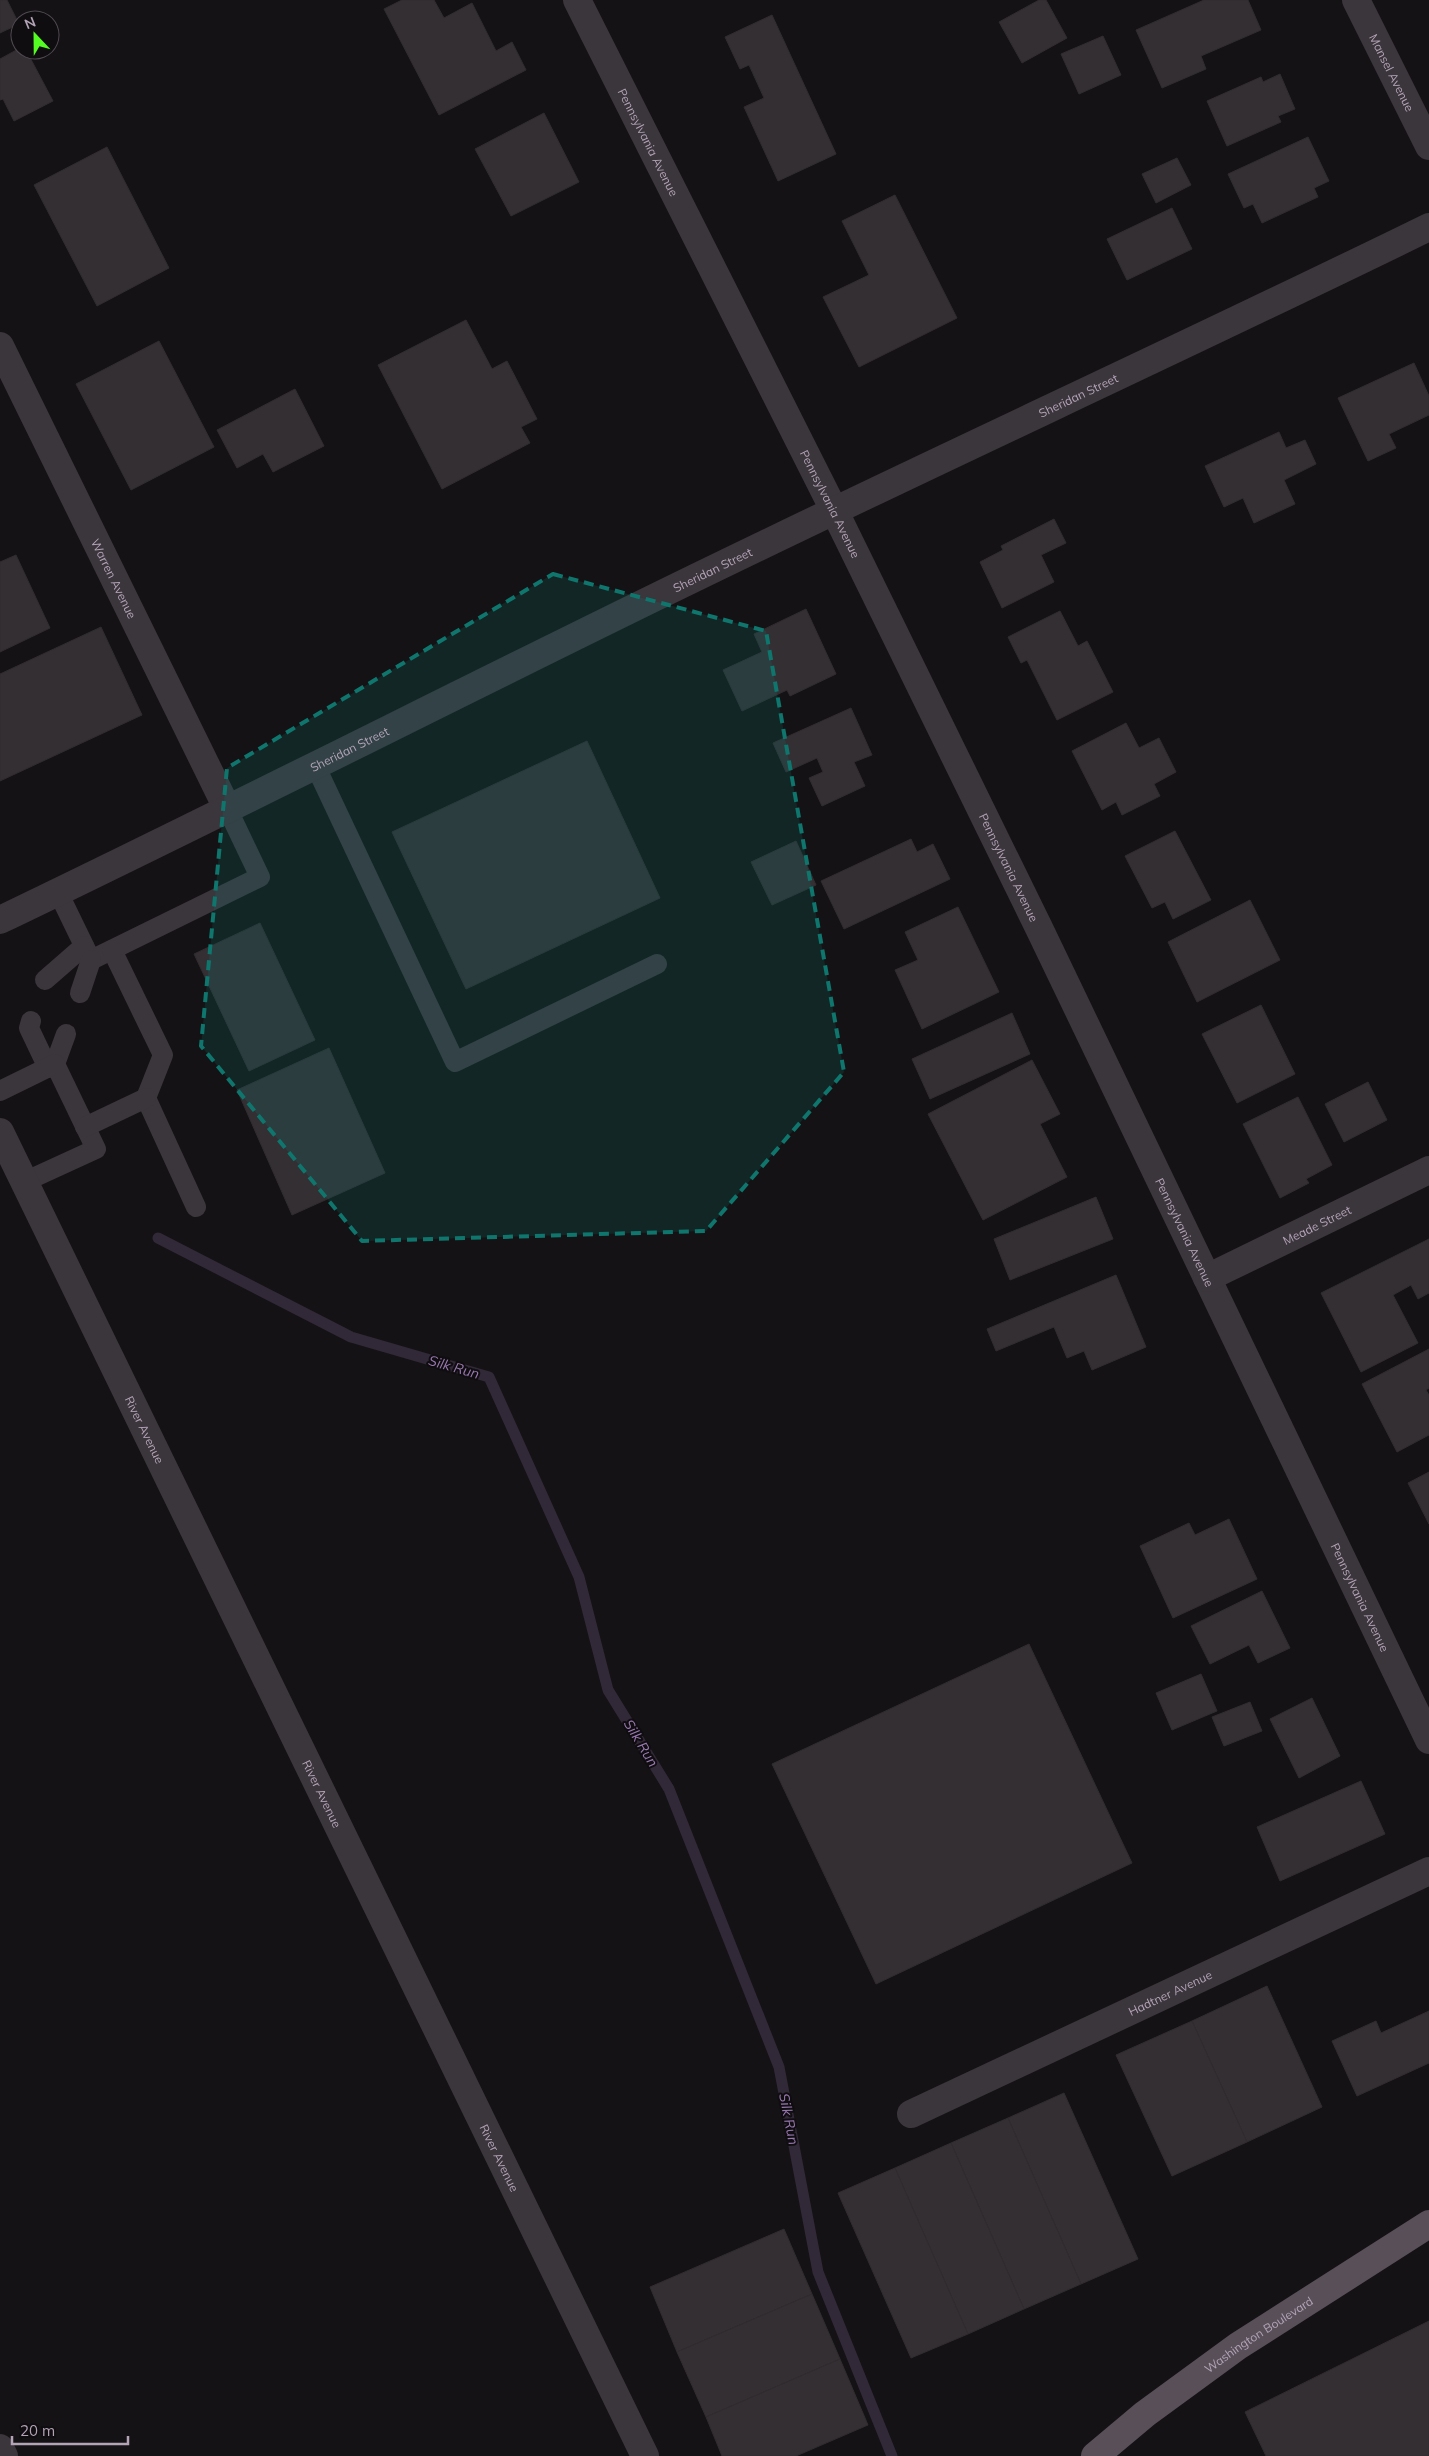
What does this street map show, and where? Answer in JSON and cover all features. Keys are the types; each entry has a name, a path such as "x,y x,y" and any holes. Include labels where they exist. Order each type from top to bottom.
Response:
{"main road":[{"name":"Washington Boulevard","path":"1095,2456 1145,2414 1238,2346 1429,2224"}],"street":[{"name":"Pennsylvania Avenue","path":"578,0 835,512 1044,937 1429,1740"},
{"name":"Mansel Avenue","path":"1356,0 1429,146"},
{"name":"Sheridan Street","path":"0,920 316,767 667,592 1188,345 1429,227"},
{"name":"Warren Avenue","path":"0,346 228,810"},
{"name":"River Avenue","path":"0,1132 645,2456"},
{"name":"Meade Street","path":"1207,1278 1429,1170"},
{"name":"Hadtner Avenue","path":"910,2114 1429,1872"},
{"path":"0,2448 4,2456"}],"lane":[{"path":"316,767 455,1062 657,964"},
{"path":"45,980 88,953 112,950 260,877 228,810"},
{"path":"58,892 88,953 80,993"},
{"path":"85,1127 146,1098 163,1055 112,950"},
{"path":"24,1182 96,1150 29,1028 31,1021"},
{"path":"0,1091 51,1066 66,1034"},
{"path":"146,1098 196,1207"}],"highlighted area":[{"path":"553,574 766,631 844,1072 706,1231 362,1241 201,1046 227,768"}],"building":[{"path":"0,0 7,0 12,10 10,10 10,28 0,33"},
{"path":"402,0 434,0 444,18 472,3 496,51 512,42 526,70 439,115 384,9"},
{"path":"1039,0 1046,0 1067,38 1022,63 999,22"},
{"path":"1204,0 1248,0 1261,30 1201,56 1206,69 1162,88 1136,30"},
{"path":"772,15 836,154 778,181 744,107 764,98 749,65 740,69 725,37"},
{"path":"1103,36 1121,75 1079,94 1061,54"},
{"path":"10,54 10,60 31,60 53,101 14,121 3,99 0,100 0,59"},
{"path":"1280,74 1295,109 1278,116 1281,122 1227,146 1207,101 1261,77 1263,82"},
{"path":"544,113 579,182 511,216 475,149"},
{"path":"1308,137 1329,181 1314,188 1318,197 1262,223 1253,204 1244,208 1228,174"},
{"path":"107,147 169,268 97,306 34,185"},
{"path":"1177,158 1191,185 1156,203 1142,174"},
{"path":"895,195 957,318 859,367 823,297 869,275 842,221"},
{"path":"1172,208 1192,249 1127,280 1107,239"},
{"path":"466,320 492,369 507,361 537,419 521,427 530,443 442,489 378,365"},
{"path":"159,341 214,447 131,490 76,384"},
{"path":"1414,363 1429,396 1429,415 1389,434 1396,448 1368,461 1338,398"},
{"path":"295,389 324,446 273,472 263,454 237,468 217,430"},
{"path":"1279,432 1286,448 1305,440 1316,464 1284,480 1295,504 1254,523 1243,498 1224,507 1205,466"},
{"path":"1054,519 1066,543 1041,555 1054,582 1002,608 980,562 1003,550 1001,546"},
{"path":"16,555 50,628 0,652 0,562"},
{"path":"806,609 836,674 790,696 787,690 742,711 723,670 762,652 754,634"},
{"path":"1060,611 1078,646 1087,641 1113,692 1057,720 1027,660 1021,663 1008,637"},
{"path":"101,627 142,715 0,781 0,674"},
{"path":"851,708 872,755 854,762 865,786 822,806 809,778 823,772 817,758 786,772 773,743"},
{"path":"1126,723 1139,748 1159,738 1176,772 1154,784 1160,796 1122,815 1116,802 1102,810 1072,751"},
{"path":"587,741 660,898 466,989 392,832"},
{"path":"1175,831 1211,900 1173,919 1165,902 1152,908 1125,856"},
{"path":"911,839 917,852 933,844 950,879 844,929 821,881"},
{"path":"796,841 816,885 772,905 751,862"},
{"path":"1250,900 1280,960 1197,1002 1168,942"},
{"path":"958,907 999,992 922,1029 895,970 918,960 905,932"},
{"path":"260,923 315,1040 249,1071 194,954"},
{"path":"1261,1005 1295,1074 1237,1103 1202,1034"},
{"path":"1012,1013 1030,1054 930,1099 912,1059"},
{"path":"329,1048 385,1173 292,1215 237,1090"},
{"path":"1032,1060 1060,1114 1040,1124 1067,1177 983,1220 928,1114"},
{"path":"1368,1082 1387,1120 1344,1142 1325,1104"},
{"path":"1298,1097 1332,1165 1306,1179 1309,1183 1280,1198 1243,1124"},
{"path":"1096,1197 1113,1239 1010,1280 994,1239"},
{"path":"1429,1239 1429,1293 1418,1299 1411,1285 1393,1295 1418,1343 1361,1372 1321,1293"},
{"path":"1116,1275 1146,1347 1092,1370 1084,1351 1067,1358 1054,1327 996,1351 987,1329"},
{"path":"1429,1349 1429,1388 1426,1390 1429,1395 1429,1435 1397,1452 1362,1384"},
{"path":"1429,1472 1429,1524 1408,1483"},
{"path":"1229,1519 1257,1579 1173,1618 1140,1546 1189,1523 1195,1535"},
{"path":"1262,1591 1290,1648 1258,1663 1249,1645 1210,1664 1191,1626"},
{"path":"1029,1644 1132,1863 876,1984 772,1764"},
{"path":"1201,1674 1217,1711 1172,1730 1156,1693"},
{"path":"1312,1698 1340,1756 1299,1778 1270,1719"},
{"path":"1250,1702 1262,1731 1224,1746 1212,1717"},
{"path":"1361,1781 1385,1834 1280,1881 1257,1827"},
{"path":"1267,1986 1322,2107 1247,2142 1192,2021"},
{"path":"1429,2011 1429,2063 1357,2096 1332,2041 1376,2021 1381,2033"},
{"path":"1192,2021 1247,2142 1172,2176 1116,2055"},
{"path":"1064,2093 1138,2259 1081,2284 1008,2118"},
{"path":"1008,2118 1081,2284 1024,2309 951,2143"},
{"path":"951,2143 1024,2309 968,2334 895,2168"},
{"path":"895,2168 968,2334 911,2358 838,2193"},
{"path":"784,2229 812,2294 677,2352 650,2287"},
{"path":"812,2294 840,2359 706,2417 677,2352"},
{"path":"1429,2321 1429,2456 1266,2456 1245,2412"},
{"path":"840,2359 868,2425 796,2456 722,2456 706,2417"}],"waterway":[{"name":"Silk Run","path":"158,1238 351,1337 489,1377 579,1577 608,1690 669,1789 779,2067 818,2272 892,2456"}]}
